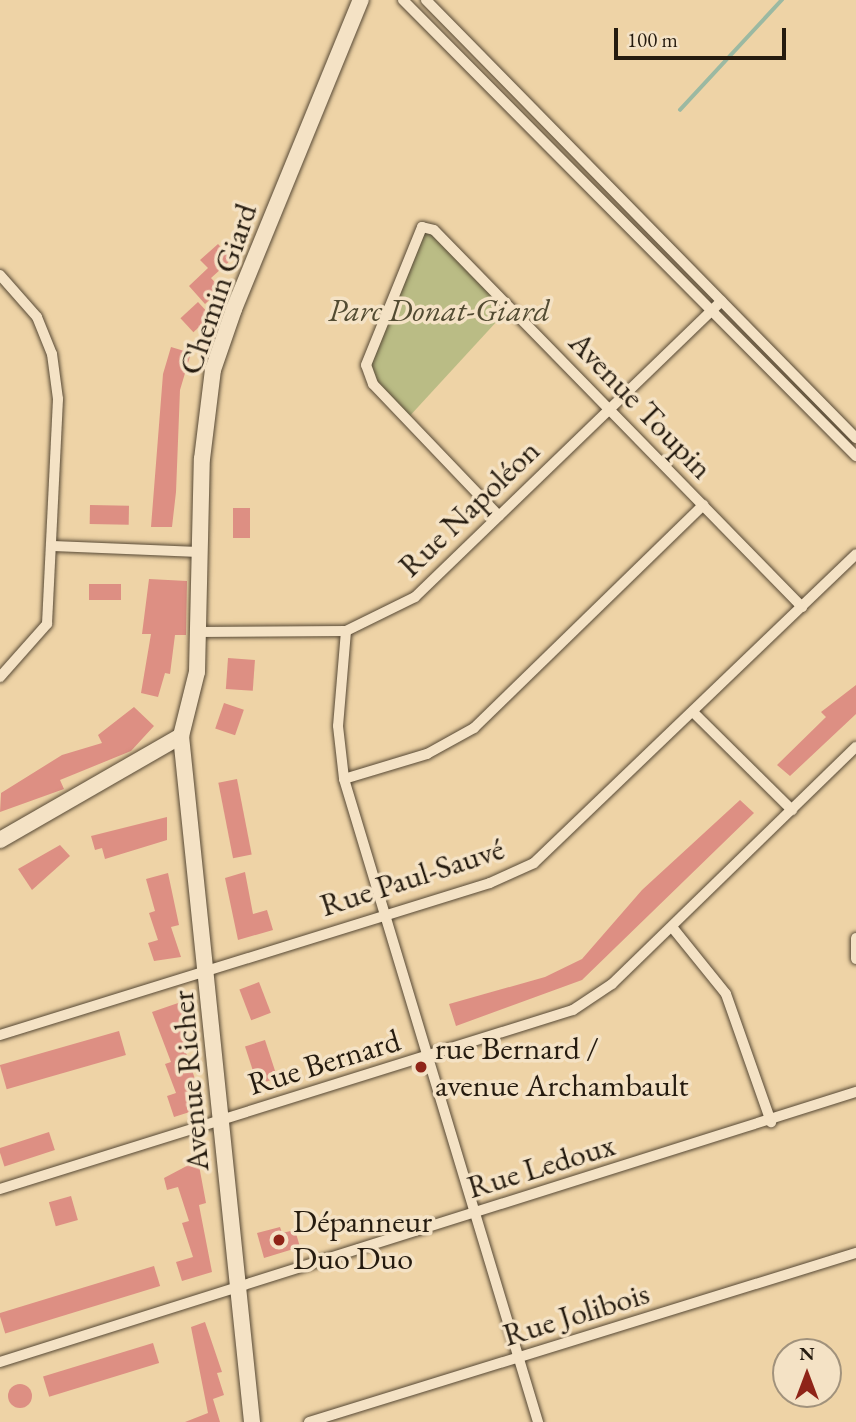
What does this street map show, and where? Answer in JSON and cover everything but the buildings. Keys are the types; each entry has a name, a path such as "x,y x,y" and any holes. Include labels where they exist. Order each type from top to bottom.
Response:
{"street":[{"name":"Chemin Giard","path":"181,736 197,672 200,552 213,370 361,0"},
{"path":"403,0 593,188 856,456"},
{"path":"426,0 856,438"},
{"path":"593,188 602,179"},
{"name":"Avenue Toupin","path":"499,516 373,384 366,365 422,227 434,230 802,607"},
{"path":"0,275 37,317 52,354 58,399 47,624 15,668 0,677"},
{"name":"Rue Napoléon","path":"198,632 346,631 415,597 722,301"},
{"path":"788,387 798,379"},
{"path":"344,779 427,754 474,727 703,505"},
{"path":"52,547 200,552"},
{"name":"Rue Paul-Sauvé","path":"0,1035 381,916 534,863 694,713 856,554"},
{"path":"346,631 338,726 344,779 381,916 538,1422"},
{"path":"694,713 792,810"},
{"path":"0,840 181,736"},
{"name":"Avenue Richer","path":"181,736 208,970 252,1422"},
{"name":"Rue Bernard","path":"0,1189 573,1010 671,927 856,747"},
{"path":"671,927 718,978 771,1122"},
{"path":"856,938 856,960"},
{"name":"Rue Ledoux","path":"0,1362 771,1122 856,1092"},
{"name":"Rue Jolibois","path":"309,1422 856,1253"}],"green space":[{"name":"Parc Donat-Giard","path":"434,230 510,307 407,419 373,384 366,358 414,235"}],"waterway":[{"path":"680,110 782,0"}],"place":[{"name":"rue Bernard / avenue Archambault","path":"421,1067"},
{"name":"Dépanneur Duo Duo","path":"279,1240"}]}
